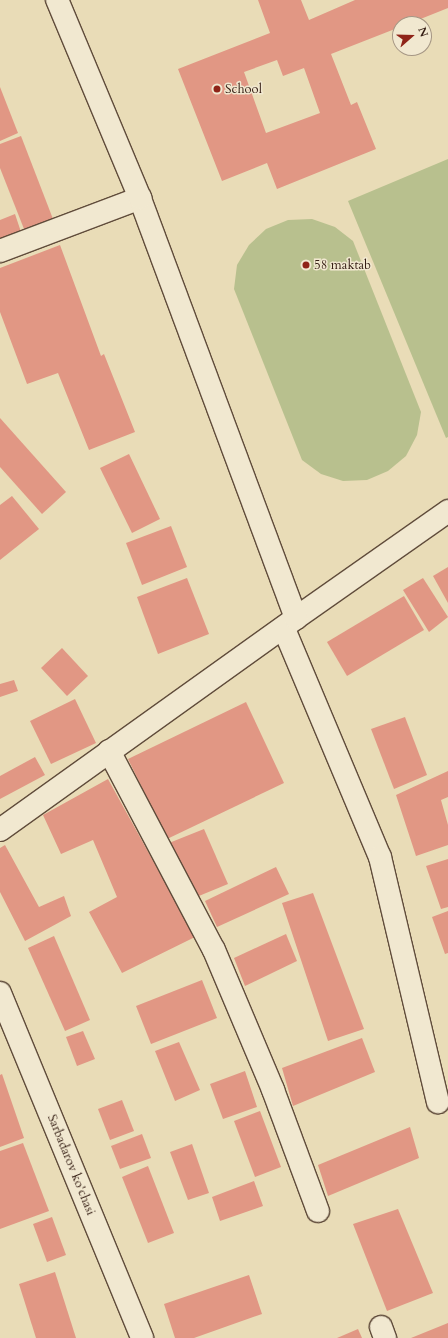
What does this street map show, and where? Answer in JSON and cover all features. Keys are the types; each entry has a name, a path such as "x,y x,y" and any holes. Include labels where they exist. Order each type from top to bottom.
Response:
{"street":[{"path":"57,0 140,198 290,623 380,857 438,1102"},
{"path":"0,251 140,198"},
{"path":"0,830 448,511"},
{"path":"109,752 214,950 274,1090 318,1211"},
{"name":"Sarbadarov ko'chasi","path":"0,993 142,1338"}],"green space":[{"path":"448,159 448,437 446,438 348,201"},
{"path":"312,219 335,227 353,241 421,412 417,435 406,456 388,471 367,480 343,481 321,474 302,460 234,289 237,265 249,245 266,229 288,220"}],"building":[{"name":"School","path":"258,0 301,0 309,20 355,0 448,0 448,8 428,16 392,16 392,30 331,54 351,105 357,102 376,149 277,189 267,163 222,181 178,69 270,33","holes":["277,60 283,76 304,68 320,113 266,133 244,72"]},
{"path":"0,87 18,133 0,141"},
{"path":"21,136 53,219 24,229 0,168 0,144"},
{"path":"15,214 22,235 0,244 0,220"},
{"path":"60,245 101,356 104,354 135,432 89,450 58,373 27,384 0,312 0,268"},
{"path":"0,418 66,492 42,514 0,467"},
{"path":"129,454 160,519 132,533 100,468"},
{"path":"12,496 39,529 0,560 0,505"},
{"path":"171,526 187,567 142,585 126,543"},
{"path":"448,567 448,603 433,576"},
{"path":"187,578 209,634 158,654 137,597"},
{"path":"423,578 448,617 429,632 403,590"},
{"path":"404,596 424,630 347,676 327,642"},
{"path":"62,648 88,676 67,696 41,668"},
{"path":"14,680 18,691 0,697 0,684"},
{"path":"75,699 96,743 51,764 30,721"},
{"path":"246,702 284,783 167,839 128,759"},
{"path":"405,717 427,775 394,789 371,729"},
{"path":"35,757 45,775 0,799 0,776"},
{"path":"448,771 448,797 441,800 448,825 448,845 416,856 396,795"},
{"path":"108,779 195,937 122,973 89,912 117,897 93,840 61,854 43,815"},
{"path":"204,829 228,884 194,898 169,843"},
{"path":"5,845 39,907 64,896 71,916 25,941 0,892 0,848"},
{"path":"448,859 448,907 441,909 426,866"},
{"path":"276,867 289,894 217,927 205,901"},
{"path":"313,893 364,1029 328,1041 282,903"},
{"path":"448,911 448,953 445,954 432,917"},
{"path":"286,934 297,961 245,986 234,958"},
{"path":"54,936 90,1020 65,1031 28,948"},
{"path":"202,980 217,1018 151,1044 136,1006"},
{"path":"83,1031 95,1059 77,1066 66,1037"},
{"path":"362,1038 375,1072 293,1106 282,1068"},
{"path":"179,1042 200,1090 175,1101 155,1051"},
{"path":"245,1071 257,1107 223,1119 210,1084"},
{"path":"2,1074 24,1138 0,1147 0,1075"},
{"path":"122,1100 134,1131 110,1140 98,1109"},
{"path":"260,1111 281,1167 255,1177 234,1121"},
{"path":"410,1127 419,1158 328,1196 318,1165"},
{"path":"142,1134 151,1158 120,1169 111,1146"},
{"path":"23,1143 49,1211 0,1229 0,1151"},
{"path":"192,1144 209,1193 188,1200 170,1152"},
{"path":"148,1166 174,1233 148,1243 122,1177"},
{"path":"254,1181 263,1206 220,1221 212,1197"},
{"path":"398,1209 433,1293 387,1311 353,1224"},
{"path":"52,1217 66,1255 47,1262 33,1224"},
{"path":"55,1272 76,1338 36,1338 19,1284"},
{"path":"249,1275 262,1314 194,1338 175,1338 164,1304"},
{"path":"448,1323 448,1338 411,1338"},
{"path":"358,1329 362,1338 337,1338"}],"place":[{"name":"School","path":"217,89"},
{"name":"58 maktab","path":"306,265"}]}
